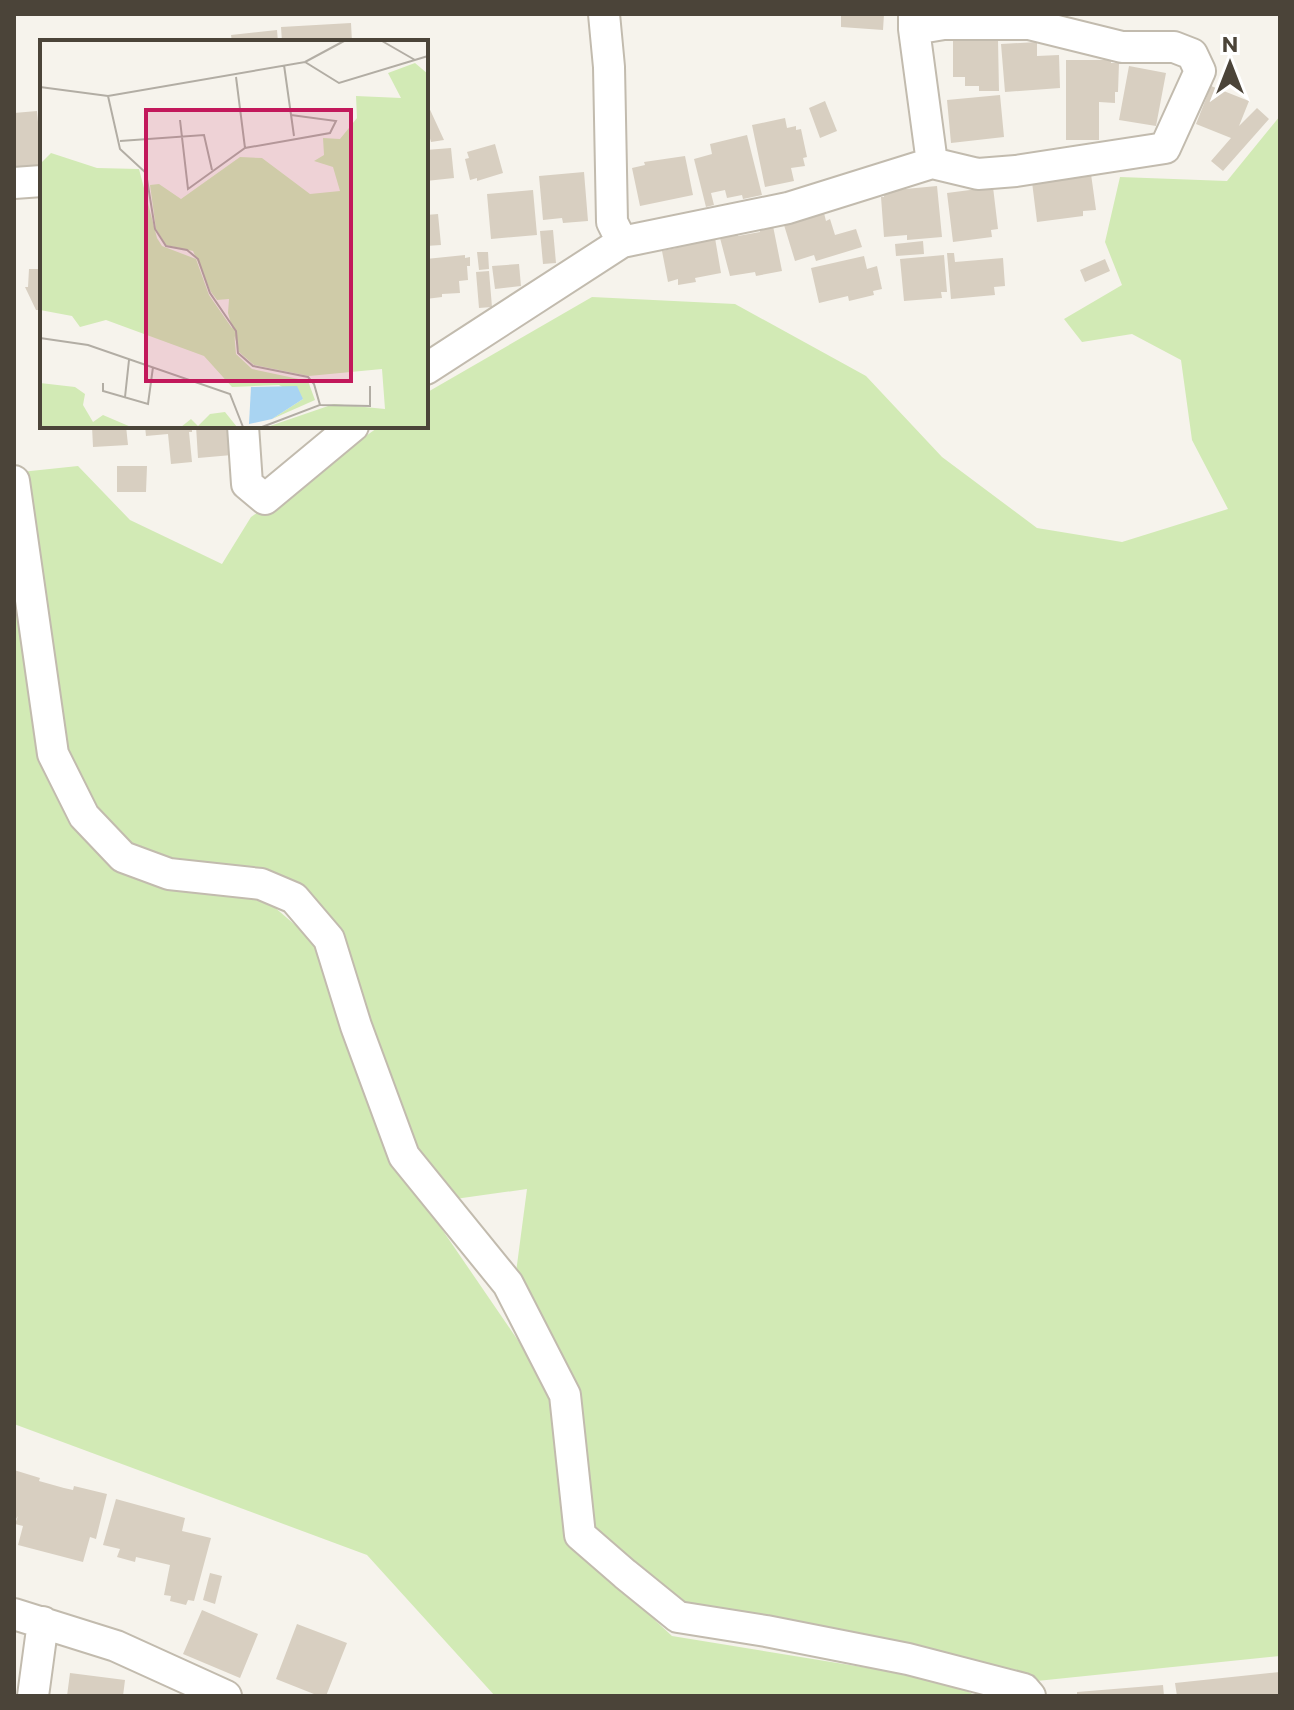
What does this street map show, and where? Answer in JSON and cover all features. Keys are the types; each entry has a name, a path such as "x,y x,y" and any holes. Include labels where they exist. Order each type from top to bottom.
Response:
{"street":[{"path":"604,14 609,67 612,222 622,242"},
{"path":"428,368 622,242 788,208 932,163 978,174 1165,148 1200,71 1192,54 1174,47 1122,47 1029,24 914,22 932,163"},
{"path":"14,183 40,181"},
{"path":"243,428 247,484 265,499 351,428"},
{"path":"14,481 53,754 84,816 123,857 169,874 261,884 294,898 329,939 356,1026 404,1156 508,1284 565,1395 580,1535 678,1617 908,1659 1024,1689 1030,1696"},
{"path":"14,1614 116,1646 226,1696"},
{"path":"33,1696 43,1622"}],"green space":[{"path":"1280,116 1280,1656 1027,1682 681,1610 588,1531 573,1392 515,1280 527,1189 448,1200 410,1152 298,892 127,851 91,811 60,752 21,472 78,466 130,520 222,564 251,517 377,428 428,428 428,392 592,297 735,304 866,376 942,457 1037,528 1122,542 1228,509 1192,440 1181,360 1132,334 1082,342 1064,319 1122,285 1105,242 1120,177 1227,181"},
{"path":"14,572 67,810 101,858 173,884 265,899 316,943 400,1168 556,1396 568,1539 672,1636 942,1680 977,1696 495,1696 367,1555 14,1424"}],"building":[{"path":"841,14 884,14 883,30 841,27"},
{"path":"351,23 352,40 282,40 281,27"},
{"path":"277,30 278,40 232,40 231,35"},
{"path":"953,40 998,40 999,91 979,91 979,86 965,86 965,77 953,77"},
{"path":"1037,42 1037,56 1059,55 1060,88 1005,92 1001,44"},
{"path":"1066,60 1111,60 1111,63 1119,63 1115,103 1099,102 1099,140 1066,140"},
{"path":"1129,66 1166,73 1156,126 1119,120"},
{"path":"1211,86 1249,101 1239,126 1257,108 1269,119 1223,171 1211,161 1231,138 1196,124"},
{"path":"1000,95 1004,137 951,143 947,100"},
{"path":"825,101 837,131 820,138 809,108"},
{"path":"428,105 444,140 431,142"},
{"path":"37,111 40,166 14,169 14,113"},
{"path":"785,118 787,128 796,126 796,130 801,129 807,157 803,158 805,166 791,168 794,181 765,187 752,125"},
{"path":"747,135 762,195 743,199 742,195 727,198 725,190 711,193 714,205 706,207 694,159 712,154 710,144"},
{"path":"495,144 503,173 477,181 477,178 470,180 465,159 469,158 467,152"},
{"path":"451,148 454,178 428,181 428,150"},
{"path":"685,156 693,195 640,206 632,168 645,165 644,162"},
{"path":"584,172 588,221 563,223 562,218 543,220 539,176"},
{"path":"1091,174 1096,210 1083,211 1083,216 1037,222 1032,182"},
{"path":"937,186 942,237 907,240 907,235 884,237 881,197 884,197 884,191"},
{"path":"993,187 998,229 991,230 992,237 953,242 947,193"},
{"path":"533,190 537,235 491,239 487,194"},
{"path":"824,213 826,221 830,219 835,235 856,229 862,247 816,261 814,255 795,261 784,225"},
{"path":"438,214 441,245 428,246 428,215"},
{"path":"773,226 782,271 756,276 755,272 730,276 720,238 760,232 760,229"},
{"path":"553,230 556,263 543,264 540,231"},
{"path":"715,238 721,273 695,278 696,282 678,285 678,279 668,282 662,251 676,248 675,245"},
{"path":"923,241 924,254 896,256 895,244"},
{"path":"477,252 488,252 489,269 479,270"},
{"path":"947,253 954,253 955,262 1003,258 1005,286 994,287 995,295 951,299"},
{"path":"944,255 947,292 941,292 942,298 904,301 900,259"},
{"path":"864,256 867,269 877,266 882,289 873,291 874,295 849,301 848,296 819,303 811,268"},
{"path":"470,257 468,280 459,281 460,293 428,299 428,259"},
{"path":"1105,259 1110,271 1085,282 1080,270"},
{"path":"519,264 521,286 495,289 492,266"},
{"path":"29,269 40,269 40,310 36,310 25,287 28,287"},
{"path":"489,271 492,307 479,308 476,272"},
{"path":"92,428 126,428 128,445 93,447"},
{"path":"145,428 192,428 189,432 192,462 171,464 168,434 146,436"},
{"path":"196,428 230,428 232,455 198,458"},
{"path":"117,466 147,466 146,492 117,492"},
{"path":"14,1470 64,1488 73,1490 74,1486 107,1494 96,1539 90,1537 83,1562 18,1545 23,1526 15,1524 18,1516 14,1522"},
{"path":"116,1499 185,1518 182,1531 211,1538 194,1601 188,1600 186,1605 170,1601 171,1596 164,1595 170,1565 136,1557 135,1562 117,1557 120,1549 103,1545"},
{"path":"210,1573 222,1576 215,1604 203,1600"},
{"path":"202,1610 258,1634 240,1678 183,1654"},
{"path":"297,1624 347,1643 326,1696 276,1679"},
{"path":"1280,1672 1280,1696 1177,1696 1175,1683"},
{"path":"70,1673 125,1680 123,1696 67,1696"},
{"path":"1163,1685 1164,1696 1077,1696 1077,1692"}]}
